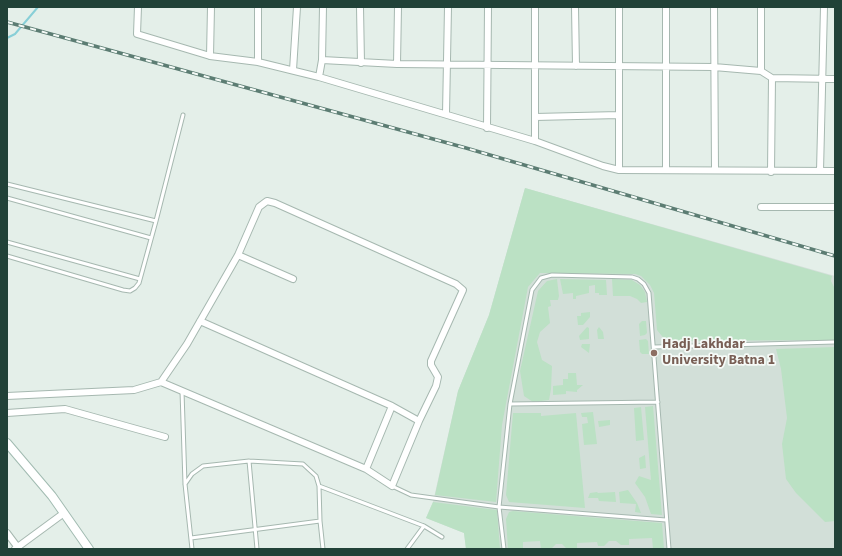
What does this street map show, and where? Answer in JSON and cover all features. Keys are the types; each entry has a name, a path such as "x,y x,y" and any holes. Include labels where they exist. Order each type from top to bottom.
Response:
{"street":[{"path":"138,7 137,34 210,56 258,62 319,77 535,141 603,166 619,170 714,170 771,172 835,171"},
{"path":"210,56 211,7"},
{"path":"258,7 258,62"},
{"path":"293,70 297,7"},
{"path":"319,77 322,60 323,7"},
{"path":"360,7 360,63"},
{"path":"397,64 398,7"},
{"path":"446,114 448,7"},
{"path":"487,128 489,66 488,7"},
{"path":"535,7 535,141"},
{"path":"575,7 576,66"},
{"path":"619,7 619,170"},
{"path":"666,7 666,170"},
{"path":"714,7 714,170"},
{"path":"761,7 761,71"},
{"path":"820,171 824,7"},
{"path":"322,60 360,63 489,66 714,67 761,71 772,78 835,79"},
{"path":"771,172 772,78"},
{"path":"535,117 619,115"},
{"path":"7,396 134,390 161,382 366,469 392,486 419,420 436,386 438,377 431,365 431,361 463,293 461,287 267,201 259,207 238,255 187,344 161,382"},
{"path":"761,207 835,207"},
{"path":"238,255 293,279"},
{"path":"200,321 392,406 419,420"},
{"path":"366,469 392,406"},
{"path":"7,413 65,409 165,437"},
{"path":"7,444 64,513 89,549"},
{"path":"7,533 17,548 64,513"}],"lane":[{"path":"7,256 127,291 136,288 140,279 156,221 183,115"},
{"path":"7,184 156,221"},
{"path":"7,198 151,238"},
{"path":"7,242 140,279"},
{"path":"504,549 499,507 510,404 532,290 540,278 552,276 632,277 638,279 644,284 649,293 669,549"},
{"path":"654,347 835,342"},
{"path":"182,390 185,484 192,549"},
{"path":"510,404 658,402"},
{"path":"185,484 192,474 203,466 249,462 303,464 316,476 319,486 323,549"},
{"path":"249,462 257,549"},
{"path":"319,486 424,526 442,537"},
{"path":"392,486 397,490 410,495 499,507 666,520"},
{"path":"191,538 320,520"},
{"path":"407,549 424,526"}],"shaded area":[{"name":"Hadj Lakhdar University Batna 1","path":"525,188 835,276 835,549 466,549 464,533 426,518 433,502 458,391 489,315"}],"green space":[{"path":"525,188 832,276 831,281 835,289 835,340 666,341 657,330 654,293 650,285 641,276 635,274 540,273 528,287 502,425 496,502 435,495 458,391 489,315"},
{"path":"557,279 558,300 550,300 551,306 548,307 550,323 540,332 537,342 542,360 552,366 549,400 533,402 524,396 520,371 538,291 547,281"},
{"path":"560,279 606,280 607,295 599,295 599,293 595,293 595,285 589,286 589,293 576,296 576,299 573,299 573,293 563,294"},
{"path":"612,279 632,280 640,285 645,292 647,302 641,303 637,299 630,296 613,296"},
{"path":"590,312 590,317 583,325 578,325 577,316 581,316 581,313"},
{"path":"642,321 646,321 647,333 640,336 639,324"},
{"path":"587,327 589,328 589,339 580,340 579,336"},
{"path":"599,327 603,332 604,339 598,339 597,330"},
{"path":"646,339 648,341 649,354 642,354 640,352 639,340"},
{"path":"582,344 590,344 589,353 581,347"},
{"path":"835,347 835,521 825,522 796,493 786,479 782,444 787,418 781,369 776,349"},
{"path":"568,373 576,373 577,385 583,385 577,390 577,392 566,391 566,394 553,395 553,386 563,385 563,379 568,379"},
{"path":"653,406 662,515 651,514 645,497 635,483 639,476 651,480 645,407"},
{"path":"641,407 644,440 636,441 634,408"},
{"path":"593,412 597,444 584,445 582,424 588,423 587,417 582,417 581,413"},
{"path":"513,413 541,413 541,416 576,413 585,508 509,502 506,495"},
{"path":"610,420 610,425 599,427 598,421"},
{"path":"645,455 646,468 640,469 639,458"},
{"path":"628,490 637,503 641,513 635,512 636,504 620,503 619,492"},
{"path":"615,492 616,502 599,501 598,498 588,498 590,493"},
{"path":"433,502 497,510 500,549 466,549 464,533 426,518"},
{"path":"513,511 662,523 664,549 653,549 652,538 629,539 629,545 621,545 616,541 609,541 604,546 598,546 597,542 577,543 577,548 567,549 562,544 556,544 551,549 541,549 540,541 523,542 523,549 508,549 506,519 509,512"}],"waterway":[{"path":"7,38 15,34 38,7"}],"railway":[{"path":"7,22 466,148 835,256"}],"place":[{"name":"Hadj Lakhdar University Batna 1","path":"654,353"}]}
